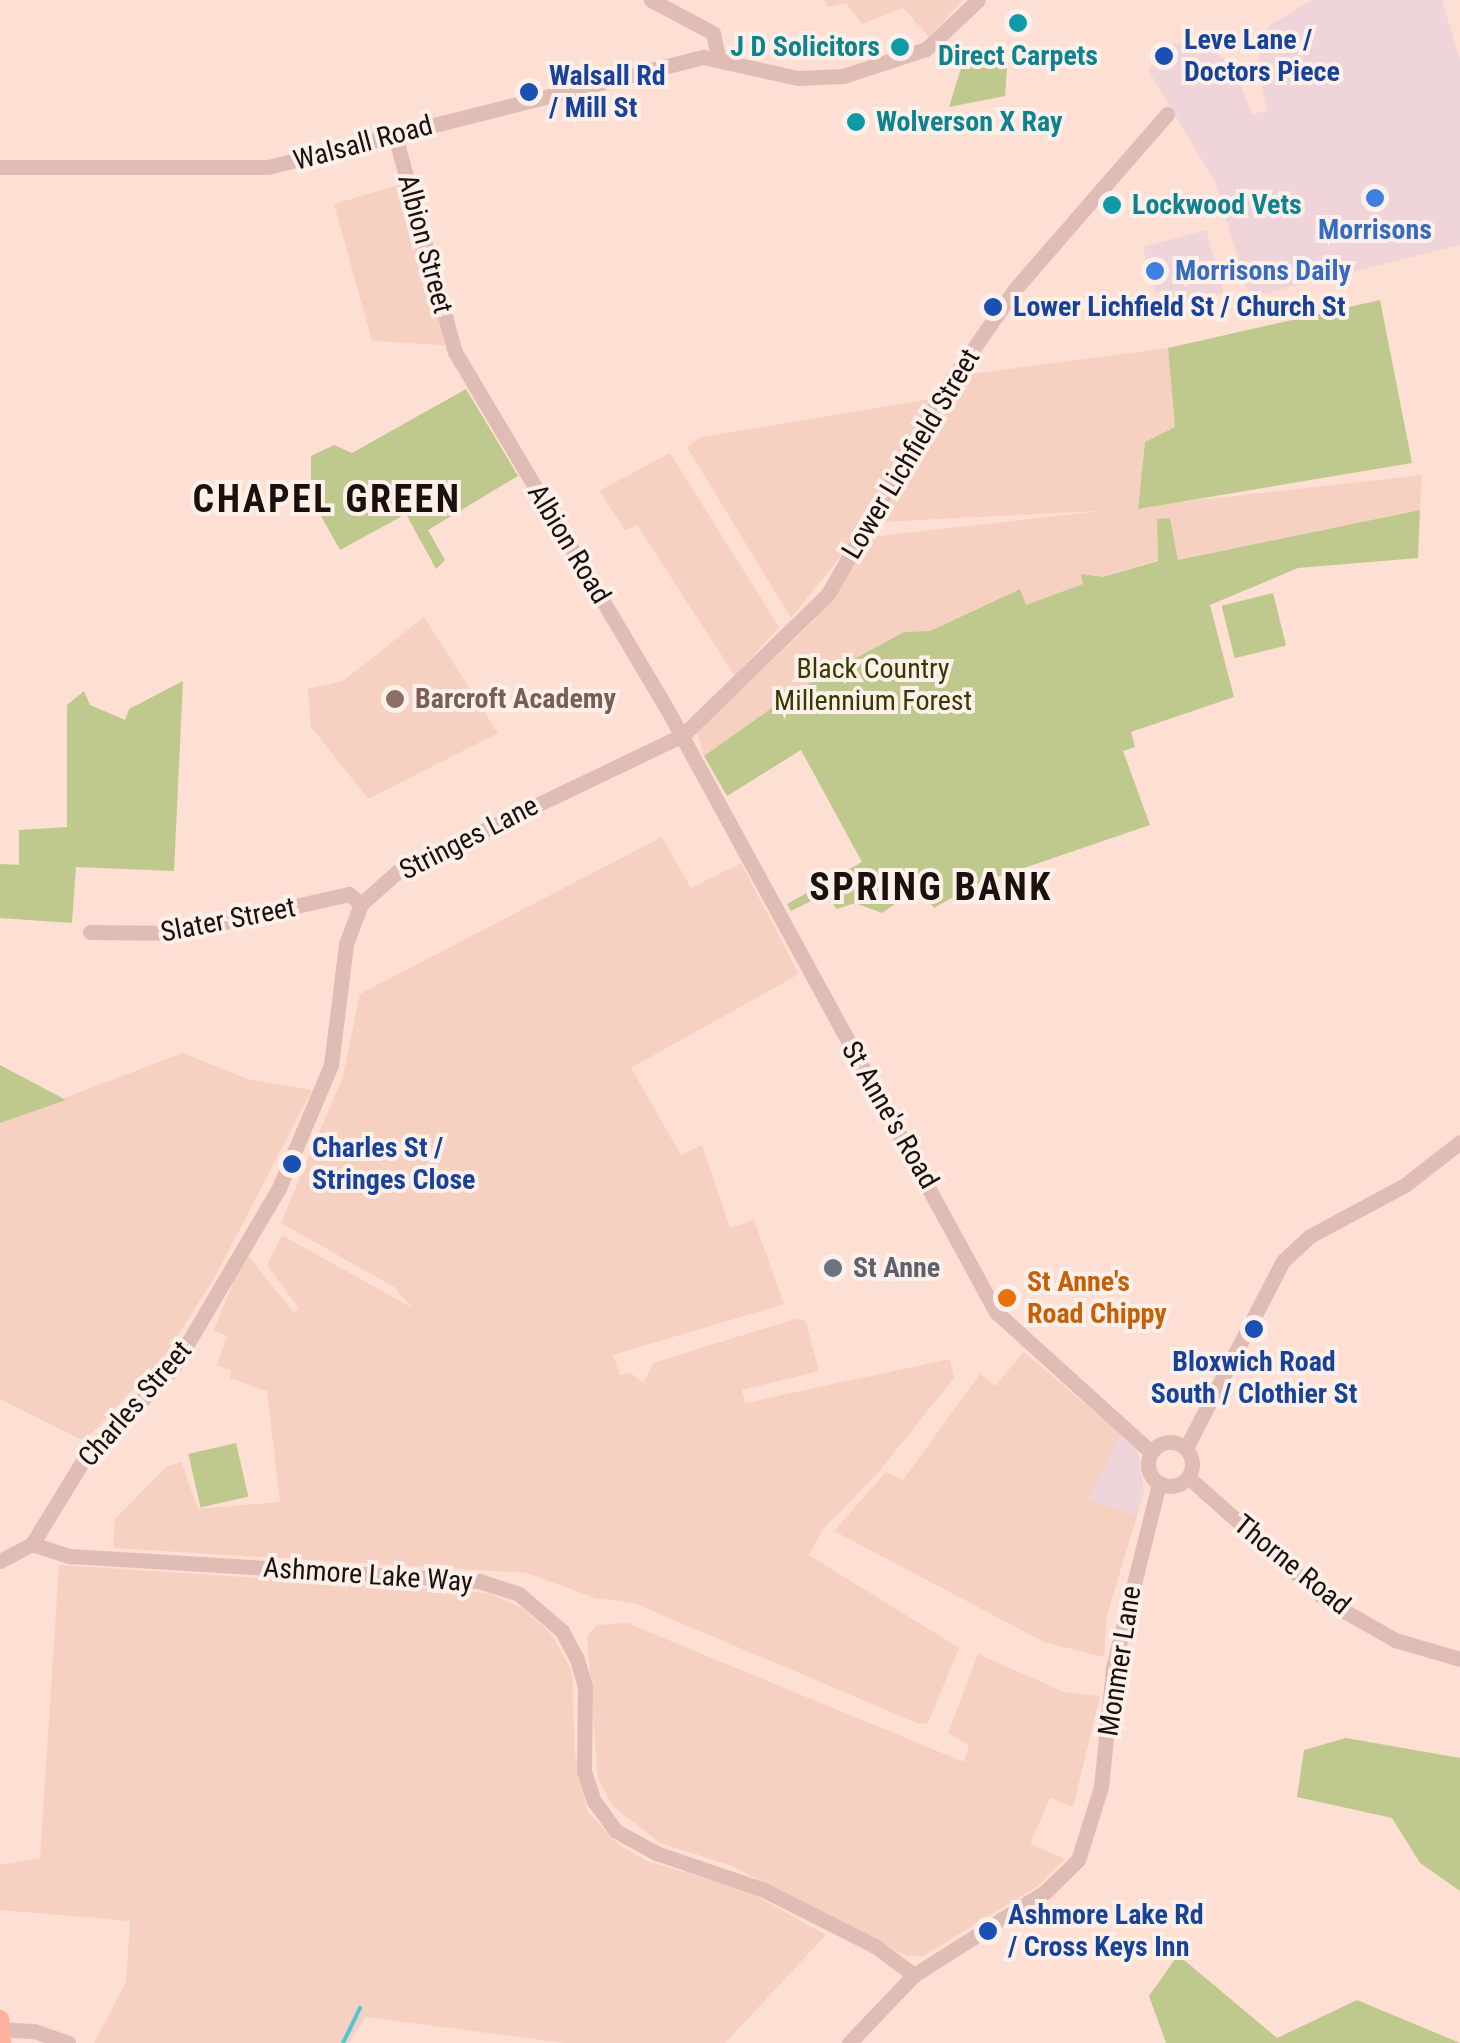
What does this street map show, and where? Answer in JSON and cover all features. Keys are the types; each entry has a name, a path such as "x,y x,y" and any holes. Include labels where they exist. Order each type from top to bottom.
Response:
{"street":[{"path":"651,0 713,33 718,58 786,76 842,76 926,49 978,0"},
{"name":"Walsall Road","path":"0,167 256,168 718,58"},
{"name":"Lower Lichfield Street","path":"682,736 828,594 940,395 1015,289 1167,114"},
{"name":"Albion Street","path":"396,136 455,352"},
{"name":"Albion Road","path":"455,352 682,736"},
{"name":"Stringes Lane","path":"361,904 397,872 682,736"},
{"name":"St Anne's Road","path":"682,736 996,1312 1151,1452"},
{"name":"Slater Street","path":"90,932 176,933 349,894 361,904"},
{"name":"Charles Street","path":"32,1544 84,1460 189,1347 311,1125 331,1065 346,944 361,904"},
{"path":"1186,1448 1296,1247 1405,1185 1460,1142"},
{"path":"1166,1442 1186,1448 1192,1462 1188,1477 1178,1485 1159,1484 1148,1469 1151,1452 1166,1442"},
{"name":"Thorne Road","path":"1188,1477 1327,1601 1395,1640 1460,1658"},
{"name":"Monmer Lane","path":"914,1975 1064,1878 1088,1840 1114,1668 1159,1484"},
{"path":"0,1561 32,1544"},
{"name":"Ashmore Lake Way","path":"32,1544 70,1556 479,1580 519,1594 562,1631 577,1659 585,1686 584,1771 594,1801 616,1831 656,1853 779,1897 876,1946 914,1975"},
{"path":"849,2043 914,1975"},
{"path":"1,2030 34,2030 68,2043"}],"shaded area":[{"path":"825,0 963,0 929,37 903,8 862,24 846,3 828,7"},
{"path":"1312,0 1442,0 1460,60 1460,245 1255,296 1247,289 1215,182 1149,71 1163,44 1198,43 1231,62 1252,114 1267,111 1258,65 1262,37 1270,25"},
{"path":"402,184 445,345 372,341 334,204"},
{"path":"1206,230 1224,293 1167,307 1163,291 1155,293 1143,247"},
{"path":"1168,348 1175,427 1145,442 1138,509 878,522 970,374"},
{"path":"930,399 845,551 791,618 687,447 701,437"},
{"path":"670,453 779,627 735,676 637,525 625,530 599,491"},
{"path":"1422,475 1420,510 1178,560 1170,518 1157,519 1158,560 1102,577 1081,575 1084,584 1026,605 1019,589 930,631 904,632 797,690 704,756 697,733 816,618 870,537"},
{"name":"Barcroft Academy","path":"424,617 498,733 368,799 311,727 308,689 343,681"},
{"path":"662,837 691,888 741,863 799,974 631,1068 681,1155 702,1145 730,1228 754,1220 784,1304 613,1355 620,1375 631,1373 643,1383 653,1363 798,1318 806,1322 819,1371 742,1390 745,1403 950,1359 954,1378 877,1474 823,1529 809,1555 959,1648 928,1723 919,1724 634,1603 595,1598 527,1573 113,1548 115,1519 166,1467 181,1462 198,1509 280,1502 267,1391 230,1378 231,1370 217,1365 227,1336 214,1330 245,1252 294,1313 298,1307 267,1265 282,1235 412,1308 394,1287 281,1223 343,1076 360,994"},
{"path":"182,1053 247,1079 312,1090 215,1277 164,1357 84,1441 0,1399 0,1123"},
{"path":"1024,1352 1121,1434 1088,1500 1137,1516 1107,1615 1104,1657 1046,1643 834,1531 886,1472 903,1480 980,1374 995,1386"},
{"path":"1121,1434 1138,1451 1144,1491 1137,1516 1088,1501"},
{"path":"59,1565 488,1593 524,1609 552,1635 572,1671 575,1753 587,1811 618,1844 647,1861 748,1891 826,1935 725,2043 565,2043 365,2017 349,2043 94,2043 126,1982 130,1921 0,1910 0,1865 40,1858"},
{"path":"627,1623 964,1762 969,1745 948,1733 978,1654 1064,1692 1100,1696 1073,1807 1050,1798 1030,1844 1065,1859 1038,1886 923,1956 906,1956 732,1866 660,1843 613,1806 598,1779 587,1636 597,1625"}],"green space":[{"path":"1008,53 1005,96 949,107 962,65"},
{"path":"1380,300 1412,463 1138,509 1145,442 1175,427 1168,348"},
{"path":"466,389 518,476 428,530 445,560 436,569 406,514 340,550 311,498 311,456 334,445 352,453"},
{"name":"Black Country Millennium Forest","path":"1420,510 1418,558 1298,568 1210,605 1234,697 1131,732 1135,747 1123,751 1150,825 974,885 934,908 919,887 882,913 855,903 837,909 825,894 791,911 787,904 862,862 801,750 727,796 704,756 797,690 904,632 930,631 1020,589 1026,605 1083,584 1081,574 1103,577 1158,561 1157,519 1170,518 1178,560"},
{"path":"1273,593 1286,645 1235,658 1222,606"},
{"path":"183,681 174,871 76,867 72,923 0,918 0,864 19,865 19,830 67,827 67,705 84,691 90,705 125,720 129,709"},
{"path":"0,1065 66,1100 0,1123"},
{"path":"236,1443 248,1497 201,1508 188,1454"},
{"path":"1346,1738 1460,1758 1460,1891 1420,1863 1392,1818 1297,1797 1304,1750"},
{"path":"1178,1955 1277,2038 1357,2000 1460,2043 1166,2043 1149,1996"}],"waterway":[{"path":"343,2043 360,2008"}],"place":[{"name":"Direct Carpets","path":"1018,23"},
{"name":"J D Solicitors","path":"900,47"},
{"name":"Leve Lane / Doctors Piece","path":"1164,56"},
{"name":"Walsall Rd / Mill St","path":"529,92"},
{"name":"Wolverson X Ray","path":"856,122"},
{"name":"Morrisons","path":"1375,198"},
{"name":"Lockwood Vets","path":"1112,205"},
{"name":"Morrisons Daily","path":"1155,271"},
{"name":"Lower Lichfield St / Church St","path":"993,307"},
{"name":"Barcroft Academy","path":"395,699"},
{"name":"Charles St / Stringes Close","path":"292,1164"},
{"name":"St Anne","path":"833,1268"},
{"name":"St Anne's Road Chippy","path":"1007,1298"},
{"name":"Bloxwich Road South / Clothier St","path":"1254,1329"},
{"name":"Ashmore Lake Rd / Cross Keys Inn","path":"988,1931"}],"district":[{"name":"CHAPEL GREEN","path":"327,500"},
{"name":"SPRING BANK","path":"931,888"}]}
